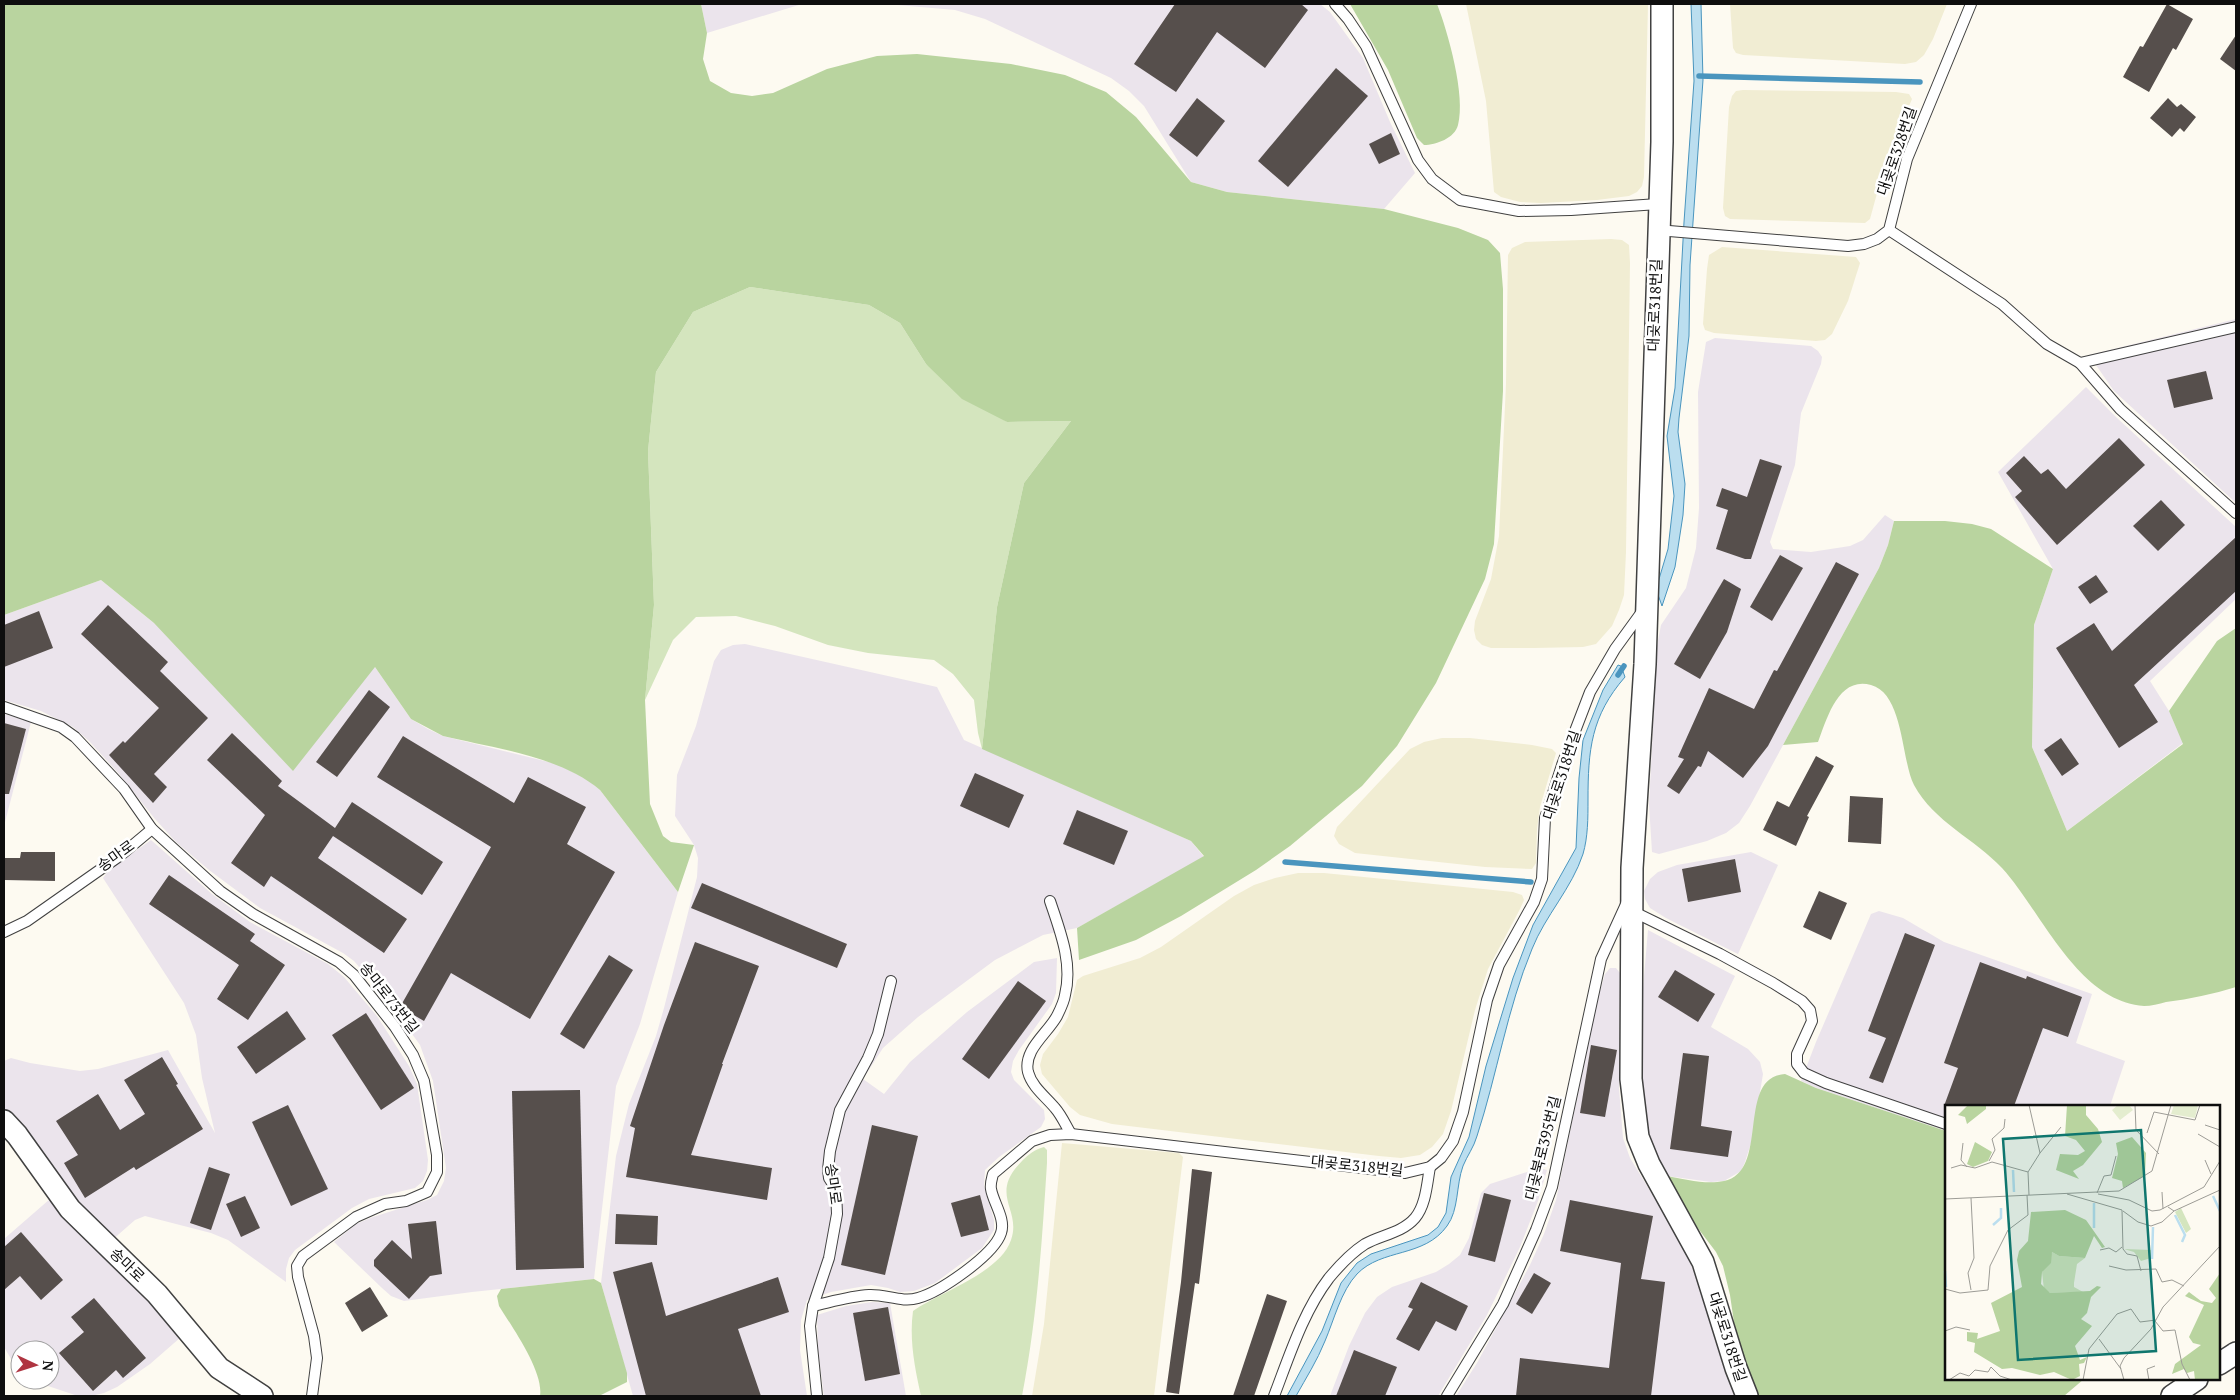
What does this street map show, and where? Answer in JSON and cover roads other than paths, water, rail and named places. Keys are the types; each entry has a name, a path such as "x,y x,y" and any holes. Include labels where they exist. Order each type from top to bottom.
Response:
{"street":[{"name":"대곶로318번길","path":"1662,4 1662,142 1658,204 1665,230 1632,901 1631,1079 1638,1137 1649,1164 1703,1262 1733,1360 1747,1396"},
{"name":"송마로","path":"4,1121 17,1135 70,1209 157,1294 219,1368 262,1396"},
{"path":"2220,1363 2236,1353"},
{"path":"2172,1396 2196,1380"}],"lane":[{"path":"1334,4 1348,18 1366,46 1418,160 1432,179 1460,200 1519,211 1571,210 1658,204"},
{"name":"대곶로328번길","path":"1889,230 1907,159 1971,4"},
{"path":"1665,230 1848,246 1864,244 1877,239 1889,230 2002,304 2047,344 2080,363 2120,409 2236,513"},
{"path":"2080,363 2236,327"},
{"name":"대곶로318번길","path":"813,1306 850,1297 868,1295 885,1295 906,1300 918,1298 943,1287 968,1270 1002,1233 1001,1220 991,1188 993,1174 1032,1141 1050,1135 1072,1134 1405,1173 1430,1167 1441,1158 1453,1141 1463,1112 1487,1000 1499,965 1534,902 1542,880 1545,818 1566,756 1590,692 1615,649 1646,606"},
{"name":"송마로73번길","path":"4,707 62,727 75,737 124,789 152,829 220,891 253,914 339,962 354,975 395,1027 413,1056 424,1081 437,1155 437,1172 427,1192 406,1201 385,1204 356,1217 303,1256 297,1266 298,1277 314,1336 317,1358 312,1396"},
{"name":"송마로","path":"4,932 34,916 81,881 121,855 152,829"},
{"path":"1050,901 1065,947 1067,967 1066,994 1058,1016 1030,1052 1027,1062 1028,1074 1036,1088 1056,1109 1072,1134"},
{"path":"1632,901 1802,1001 1810,1010 1812,1021 1796,1054 1797,1064 1804,1073 1826,1083 1945,1124"},
{"name":"대곶북로395번길","path":"1448,1396 1503,1304 1536,1230 1552,1186 1601,959 1632,901"},
{"name":"송마로","path":"817,1396 811,1333 813,1306 829,1258 836,1214 836,1189 828,1170 830,1150 840,1110 868,1058 878,1034 891,981"},
{"path":"1274,1396 1312,1304 1328,1279 1344,1260 1365,1244 1398,1231 1415,1218 1423,1202 1430,1167"}],"water":[{"path":"1691,4 1701,4 1703,80 1690,265 1689,336 1678,432 1685,484 1683,515 1675,567 1662,606 1656,589 1668,549 1674,496 1667,436 1675,388 1694,81"},
{"path":"1618,665 1621,666 1625,677 1614,691 1598,720 1591,749 1586,841 1583,854 1572,879 1537,937 1523,972 1477,1136 1463,1166 1451,1220 1438,1236 1427,1243 1378,1260 1357,1274 1342,1297 1322,1348 1296,1396 1287,1396 1322,1331 1341,1283 1357,1263 1371,1254 1428,1235 1438,1227 1446,1213 1451,1177 1469,1137 1486,1066 1513,978 1533,925 1576,848 1579,778 1583,740 1603,690"}],"waterway":[{"path":"1699,76 1920,82"},
{"path":"1618,675 1624,666"},
{"path":"1285,862 1531,882"}]}
